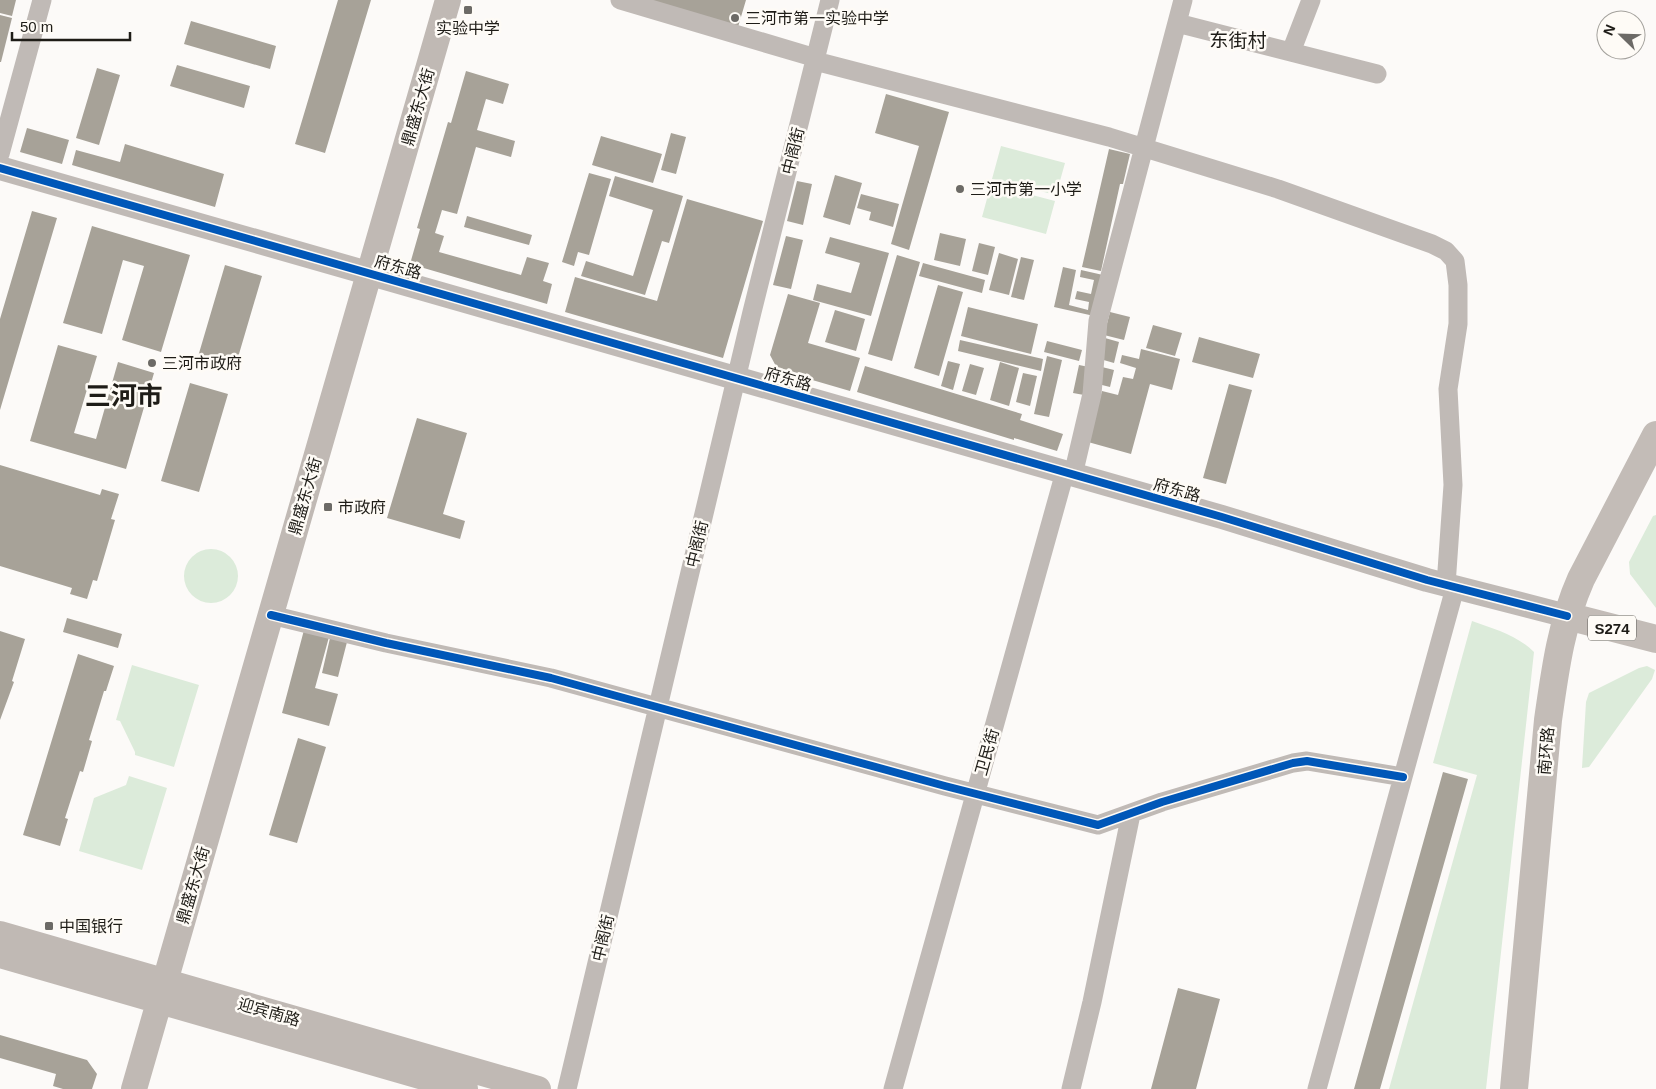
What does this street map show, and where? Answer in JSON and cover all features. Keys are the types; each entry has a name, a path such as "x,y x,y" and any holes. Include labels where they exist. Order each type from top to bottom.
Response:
{"main road":[{"name":"鼎盛东大街","path":"134,1089 448,0"},
{"name":"南环路","path":"1532,1089 1567,722 1574,670 1576,618 1572,600 1581,579 1656,435"},
{"name":"南环路","path":"1514,1089 1548,720 1556,667 1576,618 1598,587 1656,476"},
{"name":"S274","path":"1576,618 1656,639"},
{"name":"迎宾南路","path":"0,934 162,992 465,1089"},
{"name":"迎宾南路","path":"0,955 162,992 538,1089"}],"street":[{"path":"0,154 42,0"},
{"path":"620,0 816,59 1110,137 1278,189 1432,244 1446,251 1455,261 1458,285 1458,324 1448,389 1453,485 1451,586 1403,777 1318,1089"},
{"name":"中阁街","path":"567,1089 736,378 830,0"},
{"name":"卫民街","path":"893,1089 975,794 1092,394 1098,321 1183,0"},
{"path":"1291,52 1311,0"},
{"path":"1177,23 1378,74"},
{"name":"府东路","path":"0,168 1212,514 1451,586 1576,618"},
{"path":"271,615 386,643 551,678 975,794 1098,825 1162,802 1293,763 1307,761 1403,777"},
{"path":"1071,1089 1092,1002 1131,814"}],"green space":[{"path":"1001,146 1065,163 1056,195 992,179"},
{"path":"991,184 1055,201 1046,234 982,217"},
{"path":"1656,515 1656,608 1630,574 1629,562 1653,516"},
{"path":"206,549 216,549 226,553 234,561 238,576 234,591 226,599 216,603 206,603 196,599 188,591 184,581 184,571 188,561 196,553"},
{"path":"1472,621 1513,637 1534,652 1486,1089 1389,1089 1477,775 1433,763"},
{"path":"132,665 199,685 174,767 135,755 120,721 116,720"},
{"path":"1647,666 1655,670 1652,679 1589,767 1582,768 1586,702 1589,693 1639,668"},
{"path":"129,776 167,788 142,870 79,851 94,798 126,785"}],"building":[{"path":"0,0 16,0 12,16 0,13"},
{"path":"338,0 371,0 325,153 295,144"},
{"path":"648,0 746,0 738,27"},
{"path":"0,15 12,18 1,62 0,62"},
{"path":"191,21 276,46 270,69 184,44"},
{"path":"177,65 250,86 244,108 170,86"},
{"path":"97,68 120,75 99,145 76,138"},
{"path":"466,71 509,84 503,104 486,99 477,130 515,141 511,157 476,147 457,214 442,210 435,233 444,236 439,252 521,275 527,257 549,263 543,281 552,284 547,304 410,264 420,229 417,228 448,122 451,123"},
{"path":"886,94 949,112 909,250 891,244 919,146 875,133"},
{"path":"27,128 69,140 62,164 20,152"},
{"path":"671,133 686,137 676,174 661,170"},
{"path":"601,136 662,154 653,183 592,165"},
{"path":"125,144 224,174 215,207 72,165 76,150 120,162"},
{"path":"1109,149 1130,154 1123,184 1120,184 1101,271 1082,267"},
{"path":"589,173 611,179 589,255 578,252 574,266 562,262"},
{"path":"835,175 862,183 850,225 823,217"},
{"path":"615,176 683,196 669,243 662,241 645,295 581,276 586,261 633,276 653,210 609,196"},
{"path":"797,181 812,184 803,225 787,221"},
{"path":"861,194 899,204 893,227 869,220 871,212 857,208"},
{"path":"687,199 763,221 723,358 565,312 575,277 657,301"},
{"path":"32,211 57,218 0,410 0,319"},
{"path":"467,216 532,235 529,245 464,227"},
{"path":"92,226 190,255 161,352 122,340 144,266 123,260 102,334 63,323"},
{"path":"940,233 966,239 960,266 934,260"},
{"path":"786,236 803,240 791,289 773,285"},
{"path":"830,237 889,253 871,316 813,300 817,284 851,293 860,263 825,253"},
{"path":"979,243 995,247 988,275 972,271"},
{"path":"999,253 1018,259 1009,295 989,290"},
{"path":"897,255 920,262 892,361 868,354"},
{"path":"1021,257 1034,260 1024,300 1011,297"},
{"path":"923,263 985,280 982,293 919,276"},
{"path":"225,265 262,276 234,371 197,360"},
{"path":"1063,267 1076,270 1069,305 1088,310 1089,302 1075,299 1077,291 1091,294 1094,280 1080,277 1081,270 1103,275 1094,316 1054,307"},
{"path":"938,285 963,292 939,376 914,368"},
{"path":"788,294 820,303 808,343 860,358 850,391 778,370 770,355"},
{"path":"968,307 1038,324 1031,354 961,336"},
{"path":"835,310 865,319 856,351 825,342"},
{"path":"1110,312 1130,317 1124,340 1104,335"},
{"path":"1153,325 1182,333 1175,356 1146,348"},
{"path":"1199,337 1260,354 1253,378 1192,362"},
{"path":"1105,338 1119,342 1114,363 1100,359"},
{"path":"960,340 1043,359 1041,371 958,351"},
{"path":"1047,341 1082,350 1079,361 1044,352"},
{"path":"58,345 97,356 74,433 96,439 118,362 154,373 126,469 30,441"},
{"path":"1141,349 1180,359 1172,390 1150,384 1131,454 1088,442 1102,391 1118,395 1123,377 1133,379 1136,368 1120,363 1122,355 1139,359"},
{"path":"1047,356 1062,360 1049,417 1034,414"},
{"path":"948,361 960,364 953,390 941,386"},
{"path":"1000,362 1019,368 1009,406 990,400"},
{"path":"970,364 984,368 976,395 962,391"},
{"path":"1079,365 1089,367 1084,395 1073,393"},
{"path":"865,366 1022,414 1020,420 1063,434 1057,451 1014,438 1014,440 857,392"},
{"path":"1102,367 1114,370 1110,387 1098,384"},
{"path":"1023,373 1037,376 1030,406 1016,402"},
{"path":"190,383 228,394 199,492 161,481"},
{"path":"1229,384 1252,390 1226,484 1203,478"},
{"path":"417,418 467,433 443,514 465,521 460,539 387,518"},
{"path":"0,465 100,495 102,489 119,494 111,519 115,520 97,581 93,580 87,599 70,594 72,588 0,566"},
{"path":"67,618 122,634 118,648 63,632"},
{"path":"304,630 329,637 315,688 338,694 329,726 282,713"},
{"path":"0,631 25,639 12,681 14,682 0,720"},
{"path":"330,638 347,642 338,677 322,673"},
{"path":"78,654 114,666 89,740 92,741 83,772 80,771 65,818 68,819 60,846 23,835"},
{"path":"298,738 326,747 297,843 269,835"},
{"path":"1443,772 1468,779 1380,1089 1354,1089"},
{"path":"1178,988 1220,999 1196,1089 1151,1089"},
{"path":"0,1035 87,1060 97,1074 92,1089 63,1089 53,1086 56,1074 0,1058"}],"cycle path":[{"path":"0,168 1222,517 1427,580 1567,616"},
{"path":"271,615 386,643 551,678 945,786 1098,825 1162,802 1293,763 1307,761 1403,777"}],"place":[{"name":"实验中学","path":"468,10"},
{"name":"三河市第一实验中学","path":"735,18"},
{"name":"三河市第一小学","path":"960,189"},
{"name":"三河市政府","path":"152,363"},
{"name":"市政府","path":"328,507"},
{"name":"中国银行","path":"49,926"}],"district":[{"name":"东街村","path":"1238,40"},
{"name":"三河市","path":"124,396"}]}
